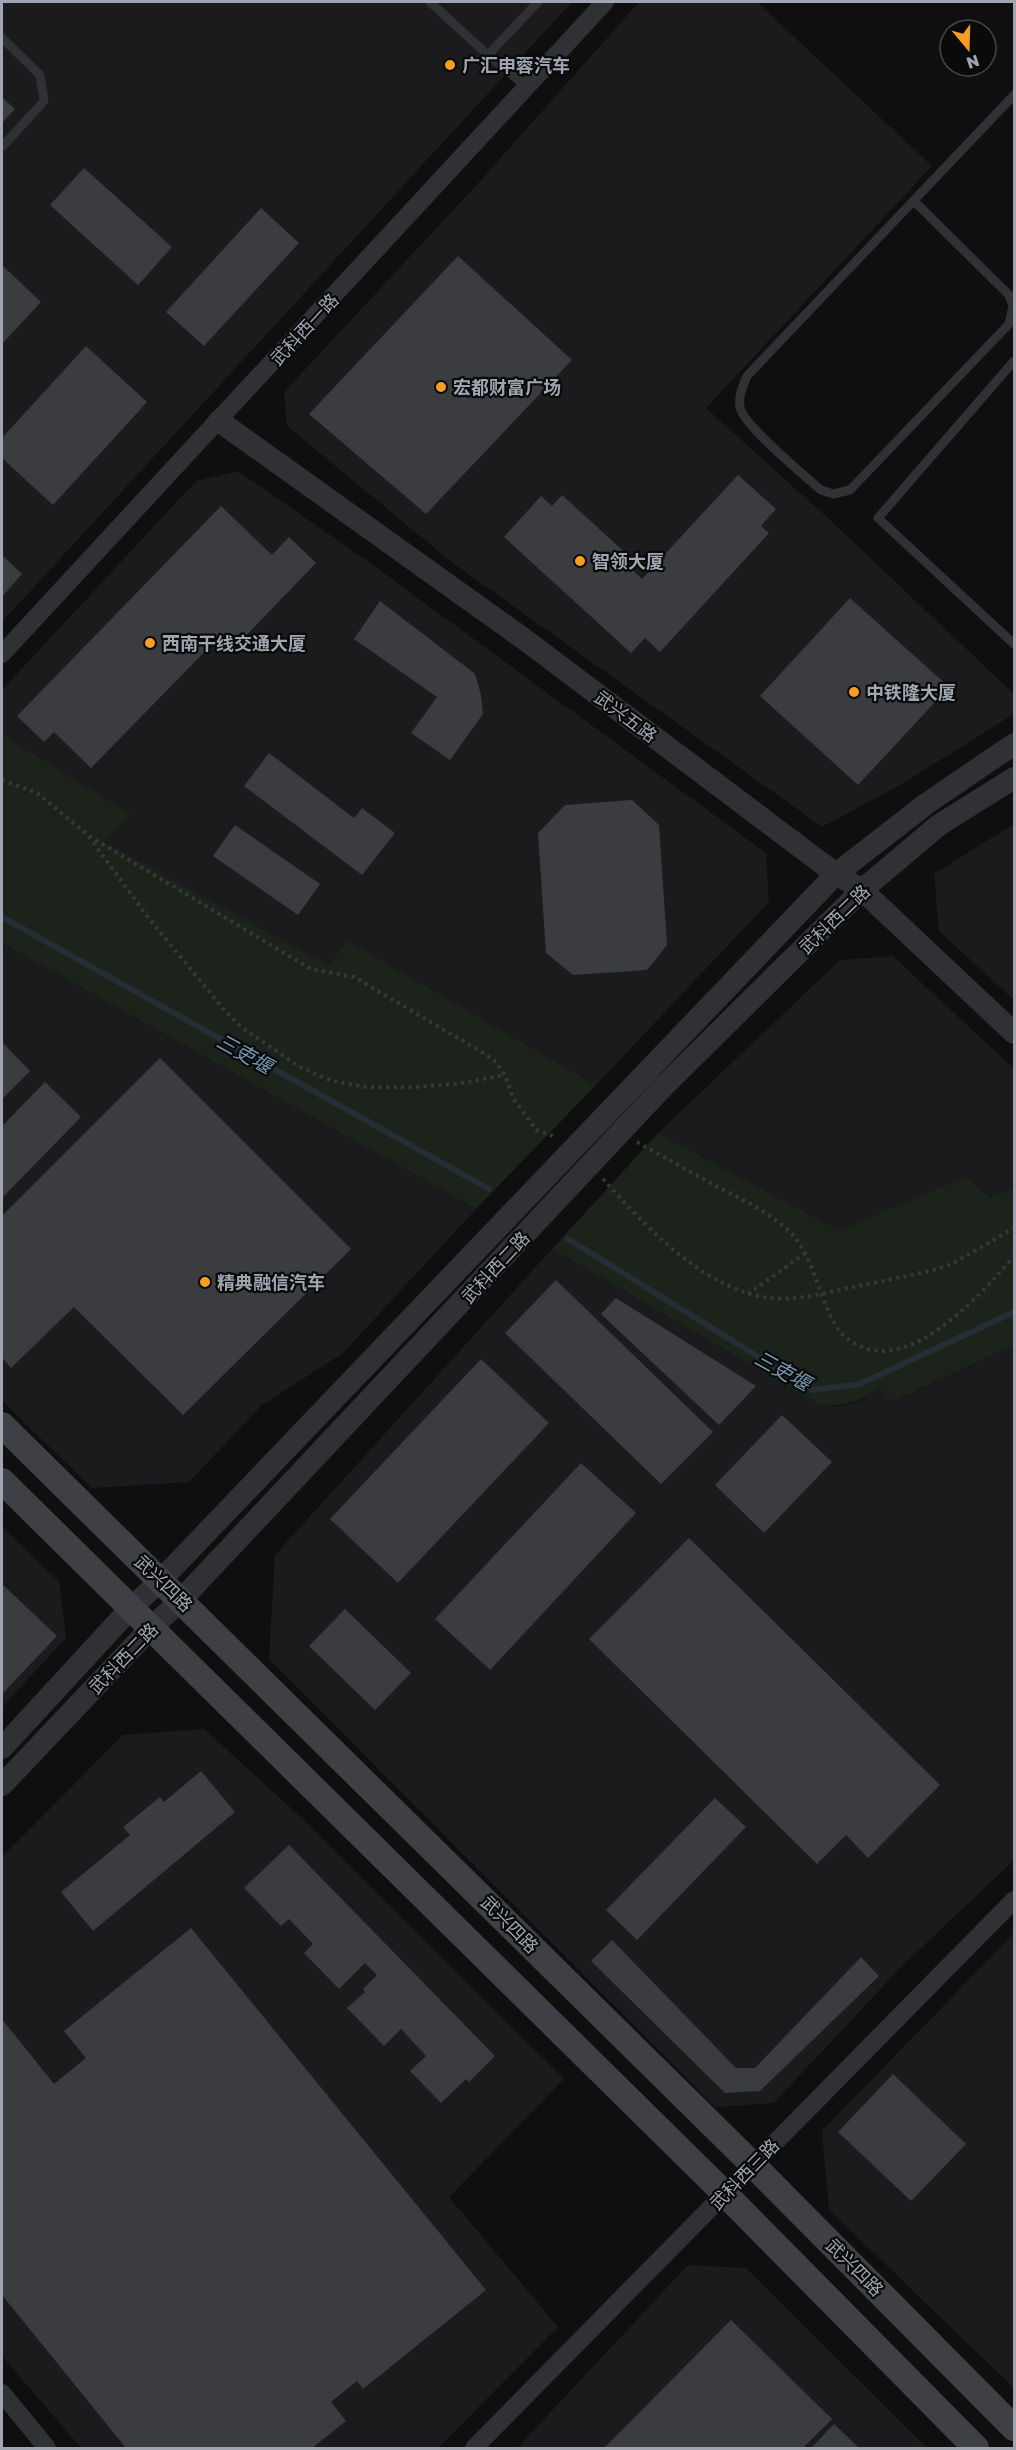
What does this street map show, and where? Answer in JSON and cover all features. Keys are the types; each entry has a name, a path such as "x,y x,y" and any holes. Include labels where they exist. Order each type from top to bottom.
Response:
{"main road":[{"name":"武兴四路","path":"2,1425 753,2165 1014,2428"},
{"path":"2,1481 725,2194 976,2448"}],"street":[{"name":"武科西一路","path":"2,654 605,2"},
{"name":"武兴五路","path":"219,421 524,639 836,874 862,890 1014,1033"},
{"name":"武科西二路","path":"2,1748 130,1609 161,1580 836,874 926,804 1014,744"},
{"name":"武科西二路","path":"2,1785 150,1629 181,1600 663,1087 862,890 939,825 1014,778"},
{"name":"武科西三路","path":"474,2448 1014,1900"},
{"path":"2,2393 47,2448"}],"lane":[{"path":"430,2 527,87"},
{"path":"488,55 538,2"},
{"path":"2,38 40,75 44,100 2,147"},
{"path":"914,201 1009,295 1012,306 1010,324 850,490 833,494 821,490 749,424 740,409 741,389 747,376 1014,94"},
{"path":"1014,361 878,518 1014,644"}],"path":[{"path":"2,780 37,793 87,834 311,969 354,977 485,1054 496,1062 505,1075 513,1098 536,1130 581,1140"},
{"path":"87,834 147,916 225,1011 241,1028 300,1067 332,1081 366,1087 456,1084 505,1075"},
{"path":"620,1133 748,1203 794,1236 836,1326 844,1337 862,1348 879,1352 894,1351 932,1335 952,1319 1014,1256"},
{"path":"590,1165 645,1225 705,1273 747,1295 773,1299 822,1294 933,1270 952,1264 1014,1227"},
{"path":"747,1295 804,1254"}],"shaded area":[{"path":"2,2 572,2 2,622"},
{"path":"639,2 757,2 932,166 706,408 829,519 1014,694 1014,714 902,784 822,827 449,560 287,426 284,392 472,190"},
{"path":"238,471 366,560 766,853 769,902 596,1085 347,940 329,965 103,842 130,815 2,734 2,690 196,481"},
{"path":"2,734 131,815 104,842 329,965 347,940 596,1085 476,1209 2,943"},
{"path":"1014,824 1014,1000 939,931 934,874"},
{"name":"精典融信汽车","path":"2,943 476,1209 342,1354 262,1405 189,1482 92,1488 2,1401"},
{"path":"893,956 1014,1069 1014,1187 990,1198 966,1176 839,1230 658,1133 840,960"},
{"path":"658,1133 839,1230 966,1176 990,1198 1014,1187 1014,1345 893,1402 880,1389 851,1403 819,1405 552,1249"},
{"path":"552,1249 819,1405 837,1407 859,1401 880,1389 894,1402 1014,1345 1014,1860 901,1967 774,2103 715,2107 269,1659 275,1555"},
{"path":"2,1526 59,1582 66,1638 2,1707"},
{"path":"204,1729 303,1819 564,2079 449,2197 558,2327 438,2448 81,2448 2,2356 2,1857 123,1735"},
{"path":"1014,1933 1014,2388 829,2210 822,2131"},
{"path":"688,2265 746,2268 927,2448 517,2448"}],"building":[{"path":"2,97 15,109 2,123"},
{"path":"84,168 172,247 138,285 50,205"},
{"path":"261,208 299,243 204,346 166,312"},
{"name":"宏都财富广场","path":"458,256 572,360 426,514 309,414"},
{"path":"2,265 41,302 2,344"},
{"path":"86,346 147,402 53,505 2,458 2,438"},
{"name":"智领大厦","path":"738,475 776,509 761,526 769,533 660,652 645,638 631,653 504,537 541,496 552,506 562,495 631,558 626,564 642,579"},
{"name":"西南干线交通大厦","path":"221,506 272,555 289,537 316,563 232,650 219,637 91,768 54,732 44,742 17,716"},
{"path":"2,555 22,574 2,597"},
{"name":"中铁隆大厦","path":"850,598 949,687 858,785 760,696"},
{"path":"380,601 474,673 476,677 483,714 450,760 411,733 437,697 354,639"},
{"path":"269,753 354,818 362,808 395,833 362,875 244,786"},
{"path":"632,800 659,825 667,945 647,970 573,975 546,953 538,833 565,805"},
{"path":"235,825 320,884 298,915 213,856"},
{"path":"2,1042 30,1071 2,1099"},
{"path":"160,1058 351,1249 183,1415 74,1307 11,1368 2,1358 2,1216"},
{"path":"45,1082 81,1117 2,1198 2,1126"},
{"path":"556,1280 713,1432 661,1484 505,1333"},
{"path":"616,1298 756,1386 719,1425 601,1314"},
{"path":"481,1359 549,1423 398,1583 330,1519"},
{"path":"782,1415 832,1462 764,1533 715,1485"},
{"path":"581,1463 636,1513 490,1670 435,1619"},
{"path":"689,1538 940,1785 868,1858 846,1835 817,1864 589,1639"},
{"path":"2,1584 57,1636 2,1694"},
{"path":"345,1609 411,1673 375,1710 309,1646"},
{"path":"201,1771 235,1812 93,1931 61,1892 130,1835 123,1827 160,1797 164,1802"},
{"path":"715,1798 746,1827 637,1940 606,1910"},
{"path":"289,1845 495,2056 469,2082 466,2079 441,2103 410,2071 426,2056 401,2029 384,2046 347,2008 365,1992 363,1989 377,1975 365,1963 339,1989 304,1953 313,1944 289,1919 281,1926 244,1888"},
{"path":"191,1928 486,2290 363,2389 357,2381 331,2402 346,2421 312,2448 126,2448 2,2295 2,2019 54,2084 86,2058 64,2031"},
{"path":"612,1940 736,2068 755,2068 861,1957 879,1976 760,2091 725,2093 591,1961"},
{"path":"893,2074 966,2144 911,2201 838,2132"},
{"path":"731,2320 832,2419 803,2448 604,2448"},
{"path":"834,2424 859,2448 811,2448"}],"waterway":[{"name":"三吏堰","path":"2,917 489,1189"},
{"name":"三吏堰","path":"568,1239 812,1390 860,1384 1014,1312"}],"place":[{"name":"广汇申蓉汽车","path":"450,65"},
{"name":"宏都财富广场","path":"441,387"},
{"name":"智领大厦","path":"580,561"},
{"name":"西南干线交通大厦","path":"150,643"},
{"name":"中铁隆大厦","path":"854,692"},
{"name":"精典融信汽车","path":"205,1282"}]}
